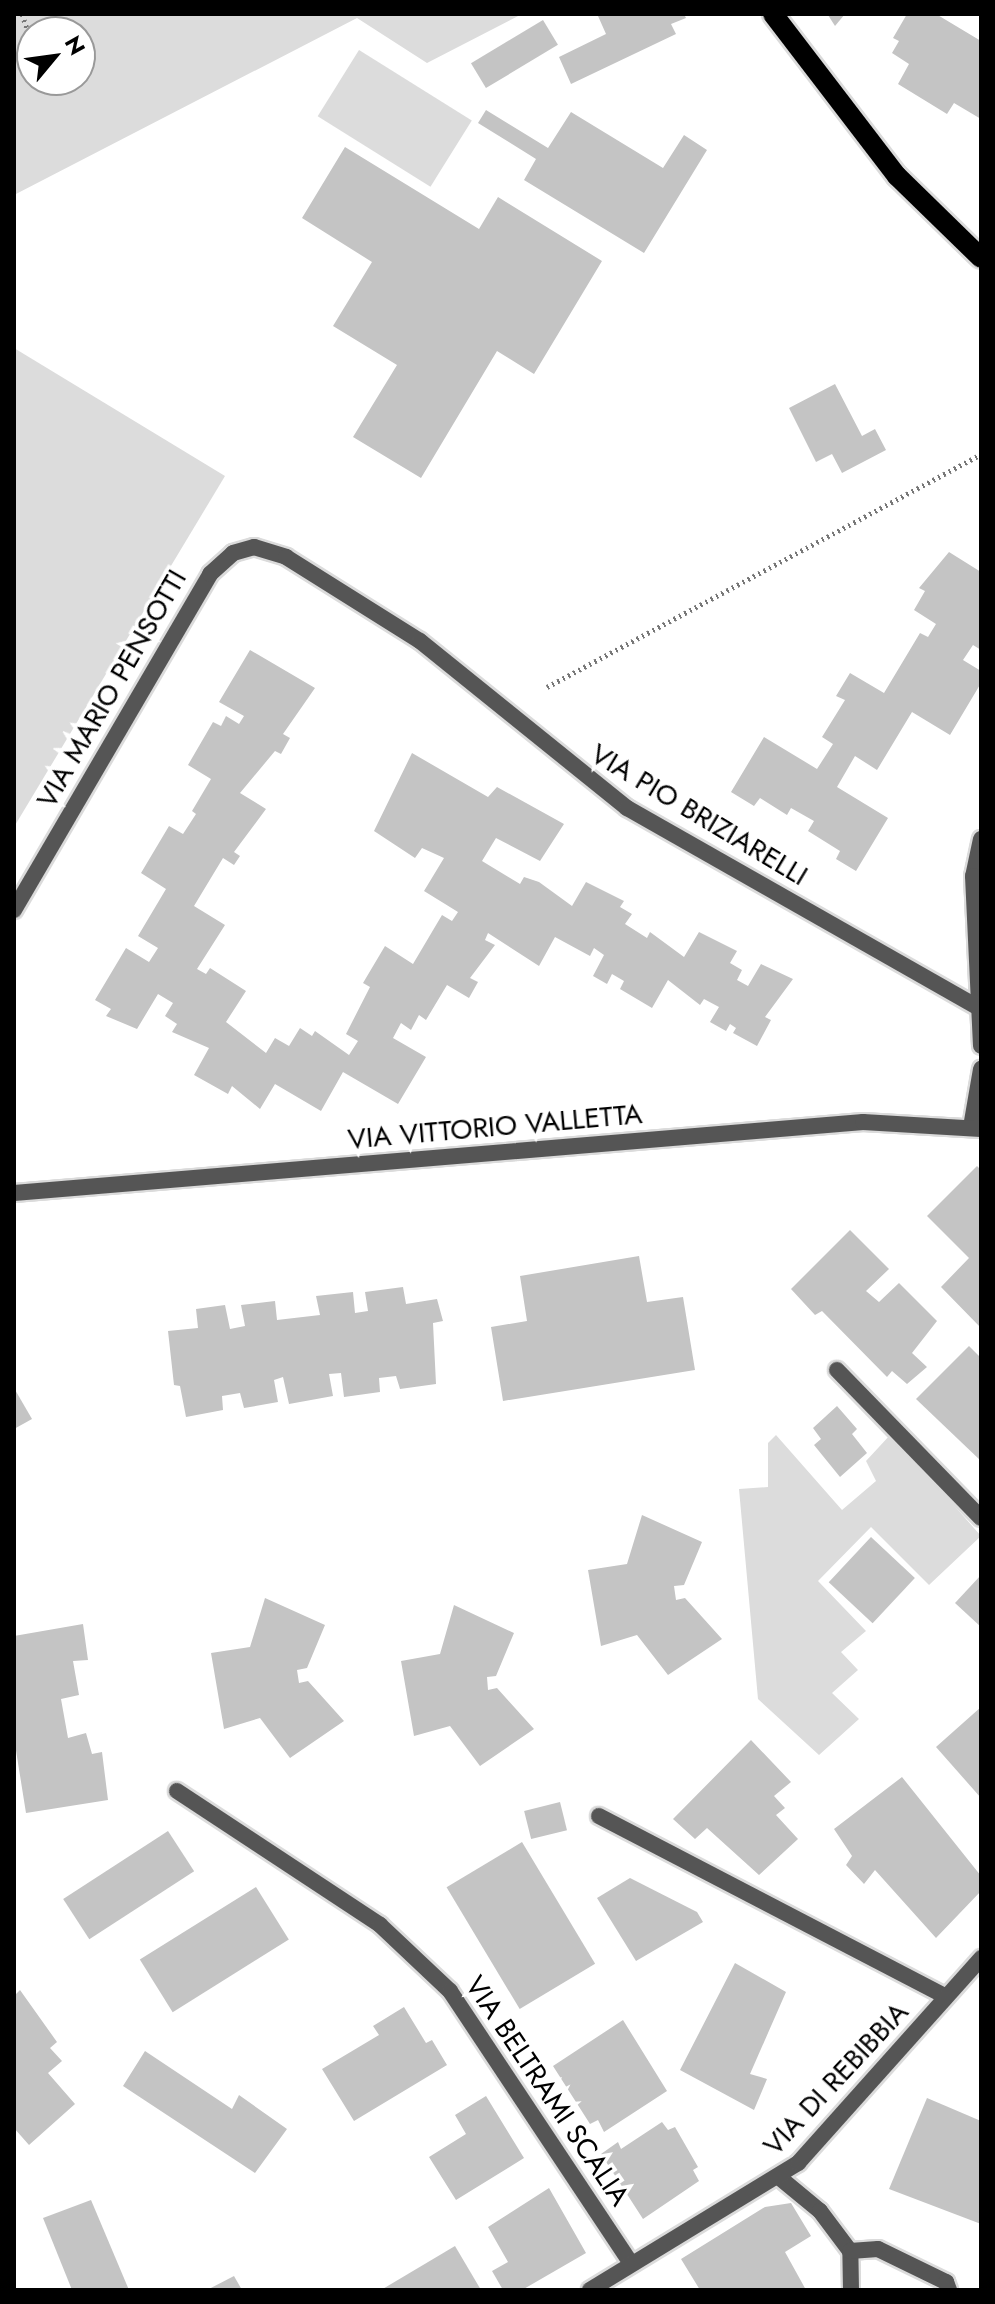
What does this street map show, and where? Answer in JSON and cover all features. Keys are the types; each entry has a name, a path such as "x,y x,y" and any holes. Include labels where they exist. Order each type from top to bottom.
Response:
{"main road":[{"path":"773,14 877,153 981,258"}],"street":[{"name":"VIA MARIO PENSOTTI","path":"14,910 210,574 223,559 244,549"},
{"name":"VIA PIO BRIZIARELLI","path":"244,549 286,557 390,621 627,808 981,1009"},
{"path":"981,839 977,880 981,1046"},
{"path":"976,1128 981,1069"},
{"name":"VIA VITTORIO VALLETTA","path":"14,1193 863,1122 976,1128"},
{"path":"837,1370 981,1518"},
{"name":"VIA BELTRAMI SCALIA","path":"177,1791 380,1925 450,1991 631,2263"},
{"path":"599,1816 946,1997"},
{"name":"VIA DI REBIBBIA","path":"590,2290 631,2263 780,2178 981,1958"},
{"path":"780,2178 820,2211 850,2251 851,2290"},
{"path":"850,2251 878,2249 946,2282 949,2290"}],"path":[{"path":"547,687 981,454"}],"shaded area":[{"path":"14,14 522,14 427,63 357,18 14,195"},
{"path":"359,50 472,120 430,187 318,116"},
{"path":"14,348 225,476 14,827"},
{"path":"891,1434 981,1536 929,1585 871,1527 818,1581 866,1631 841,1652 858,1670 832,1693 859,1719 819,1755 758,1699 739,1489 768,1487 768,1443 776,1435 842,1510 876,1481 866,1461"}],"building":[{"path":"684,14 686,18 671,24 676,34 571,84 559,57 606,34 598,16"},
{"path":"830,14 845,14 835,26 828,15"},
{"path":"907,14 936,14 981,41 981,119 954,103 947,114 898,84 909,64 892,53 899,41 893,38"},
{"path":"543,20 558,45 486,88 471,63"},
{"path":"486,110 548,148 571,112 663,168 684,135 707,150 644,253 524,180 536,159 478,123"},
{"path":"345,147 479,229 498,197 602,261 534,374 497,351 421,478 353,437 397,365 333,326 372,262 302,218"},
{"path":"835,384 862,436 875,429 886,450 842,473 832,454 816,462 789,408"},
{"path":"949,552 981,572 981,650 973,645 963,660 981,671 981,683 950,735 912,712 877,770 855,756 837,787 888,818 856,871 836,859 840,851 808,831 814,821 791,808 787,815 760,798 754,806 731,792 764,737 817,769 833,744 822,737 845,700 836,696 850,673 884,693 920,633 928,637 936,624 914,610 925,591 919,588"},
{"path":"250,650 315,688 283,734 290,738 281,754 275,751 240,793 266,809 234,852 240,856 234,865 223,858 194,906 225,925 197,969 206,974 210,968 246,991 226,1022 266,1053 275,1038 289,1046 300,1028 312,1036 315,1031 349,1055 358,1041 346,1034 370,987 363,983 385,946 413,964 442,915 452,921 458,912 424,891 444,858 422,848 415,858 374,831 412,753 488,797 497,787 564,824 540,861 496,838 482,861 520,884 524,877 539,882 572,906 586,882 624,901 620,907 632,914 625,924 647,938 650,932 684,957 699,932 737,951 730,963 742,970 737,980 748,986 761,964 793,979 765,1017 771,1020 757,1046 733,1033 736,1028 730,1024 726,1031 710,1022 719,1007 704,999 700,1005 668,980 652,1008 620,989 624,981 612,974 607,984 593,976 604,955 594,948 590,956 555,937 539,966 488,933 485,940 495,945 470,978 478,982 469,998 447,985 426,1020 419,1015 411,1030 401,1023 393,1038 426,1057 398,1104 343,1072 321,1111 275,1084 260,1109 232,1086 228,1094 194,1075 209,1048 172,1032 177,1024 165,1016 173,1003 158,994 137,1029 106,1016 111,1009 95,1000 126,948 149,962 158,948 138,936 166,889 141,873 169,826 183,834 196,814 192,811 211,779 188,765 213,722 221,726 226,716 239,724 244,716 219,702"},
{"path":"977,1166 981,1170 981,1328 941,1287 969,1258 927,1216"},
{"path":"850,1230 889,1269 866,1291 879,1302 899,1283 937,1321 912,1353 927,1367 907,1384 892,1371 887,1377 822,1311 815,1315 791,1289"},
{"path":"639,1256 647,1302 683,1297 695,1370 503,1401 491,1327 527,1321 520,1276"},
{"path":"403,1287 406,1304 437,1299 443,1321 433,1323 436,1384 400,1389 396,1376 379,1378 380,1392 344,1397 341,1373 329,1374 333,1396 289,1404 283,1377 274,1380 278,1402 244,1408 240,1393 222,1396 223,1410 186,1417 180,1386 174,1385 168,1331 198,1328 196,1309 225,1305 230,1329 245,1326 241,1305 275,1301 277,1320 320,1315 316,1296 353,1292 355,1313 368,1311 365,1292"},
{"path":"969,1346 981,1358 981,1461 916,1399"},
{"path":"14,1388 32,1419 14,1429"},
{"path":"837,1406 857,1429 852,1434 867,1453 840,1477 814,1445 821,1439 813,1428"},
{"path":"642,1515 702,1542 684,1585 674,1586 676,1600 685,1598 722,1639 668,1675 637,1635 601,1646 588,1570 627,1564"},
{"path":"871,1537 915,1578 873,1623 829,1582"},
{"path":"981,1575 981,1627 955,1603"},
{"path":"265,1598 325,1625 307,1668 297,1670 299,1683 308,1681 344,1721 290,1758 260,1718 224,1729 211,1653 250,1647"},
{"path":"454,1605 514,1633 496,1676 487,1677 488,1690 497,1688 534,1729 480,1766 450,1726 414,1736 401,1661 440,1654"},
{"path":"83,1624 88,1660 73,1661 79,1695 61,1699 68,1738 86,1733 92,1754 102,1752 108,1800 26,1813 14,1738 14,1636"},
{"path":"981,1707 981,1798 936,1747"},
{"path":"751,1740 791,1782 774,1796 785,1808 776,1815 798,1839 759,1875 707,1828 695,1839 673,1819"},
{"path":"902,1777 981,1876 981,1891 936,1938 875,1870 864,1884 846,1865 852,1856 834,1829"},
{"path":"560,1802 567,1830 531,1839 524,1811"},
{"path":"168,1831 194,1871 89,1939 63,1899"},
{"path":"522,1842 595,1964 520,2009 447,1887"},
{"path":"630,1878 697,1912 703,1922 636,1961 597,1898"},
{"path":"256,1887 289,1940 173,2012 140,1960"},
{"path":"735,1963 786,1992 750,2074 767,2079 754,2110 680,2070"},
{"path":"20,1990 57,2042 50,2048 62,2061 48,2073 75,2104 29,2145 14,2128 14,1996"},
{"path":"404,2007 426,2043 432,2040 447,2065 354,2121 322,2069 379,2035 373,2026"},
{"path":"623,2020 667,2091 604,2132 598,2120 590,2124 553,2066"},
{"path":"145,2051 232,2109 239,2095 287,2129 255,2173 123,2086"},
{"path":"486,2096 524,2158 456,2200 429,2157 466,2134 455,2115"},
{"path":"927,2098 981,2121 981,2224 889,2189"},
{"path":"662,2122 668,2130 675,2127 698,2167 693,2170 699,2181 643,2219 601,2154 618,2142 621,2149"},
{"path":"549,2188 586,2253 522,2290 503,2290 492,2271 508,2262 488,2227"},
{"path":"91,2200 129,2290 72,2290 43,2218"},
{"path":"791,2203 811,2236 785,2252 806,2290 700,2290 681,2259 765,2207"},
{"path":"455,2246 481,2290 381,2290"},
{"path":"234,2276 242,2290 207,2290"}]}
